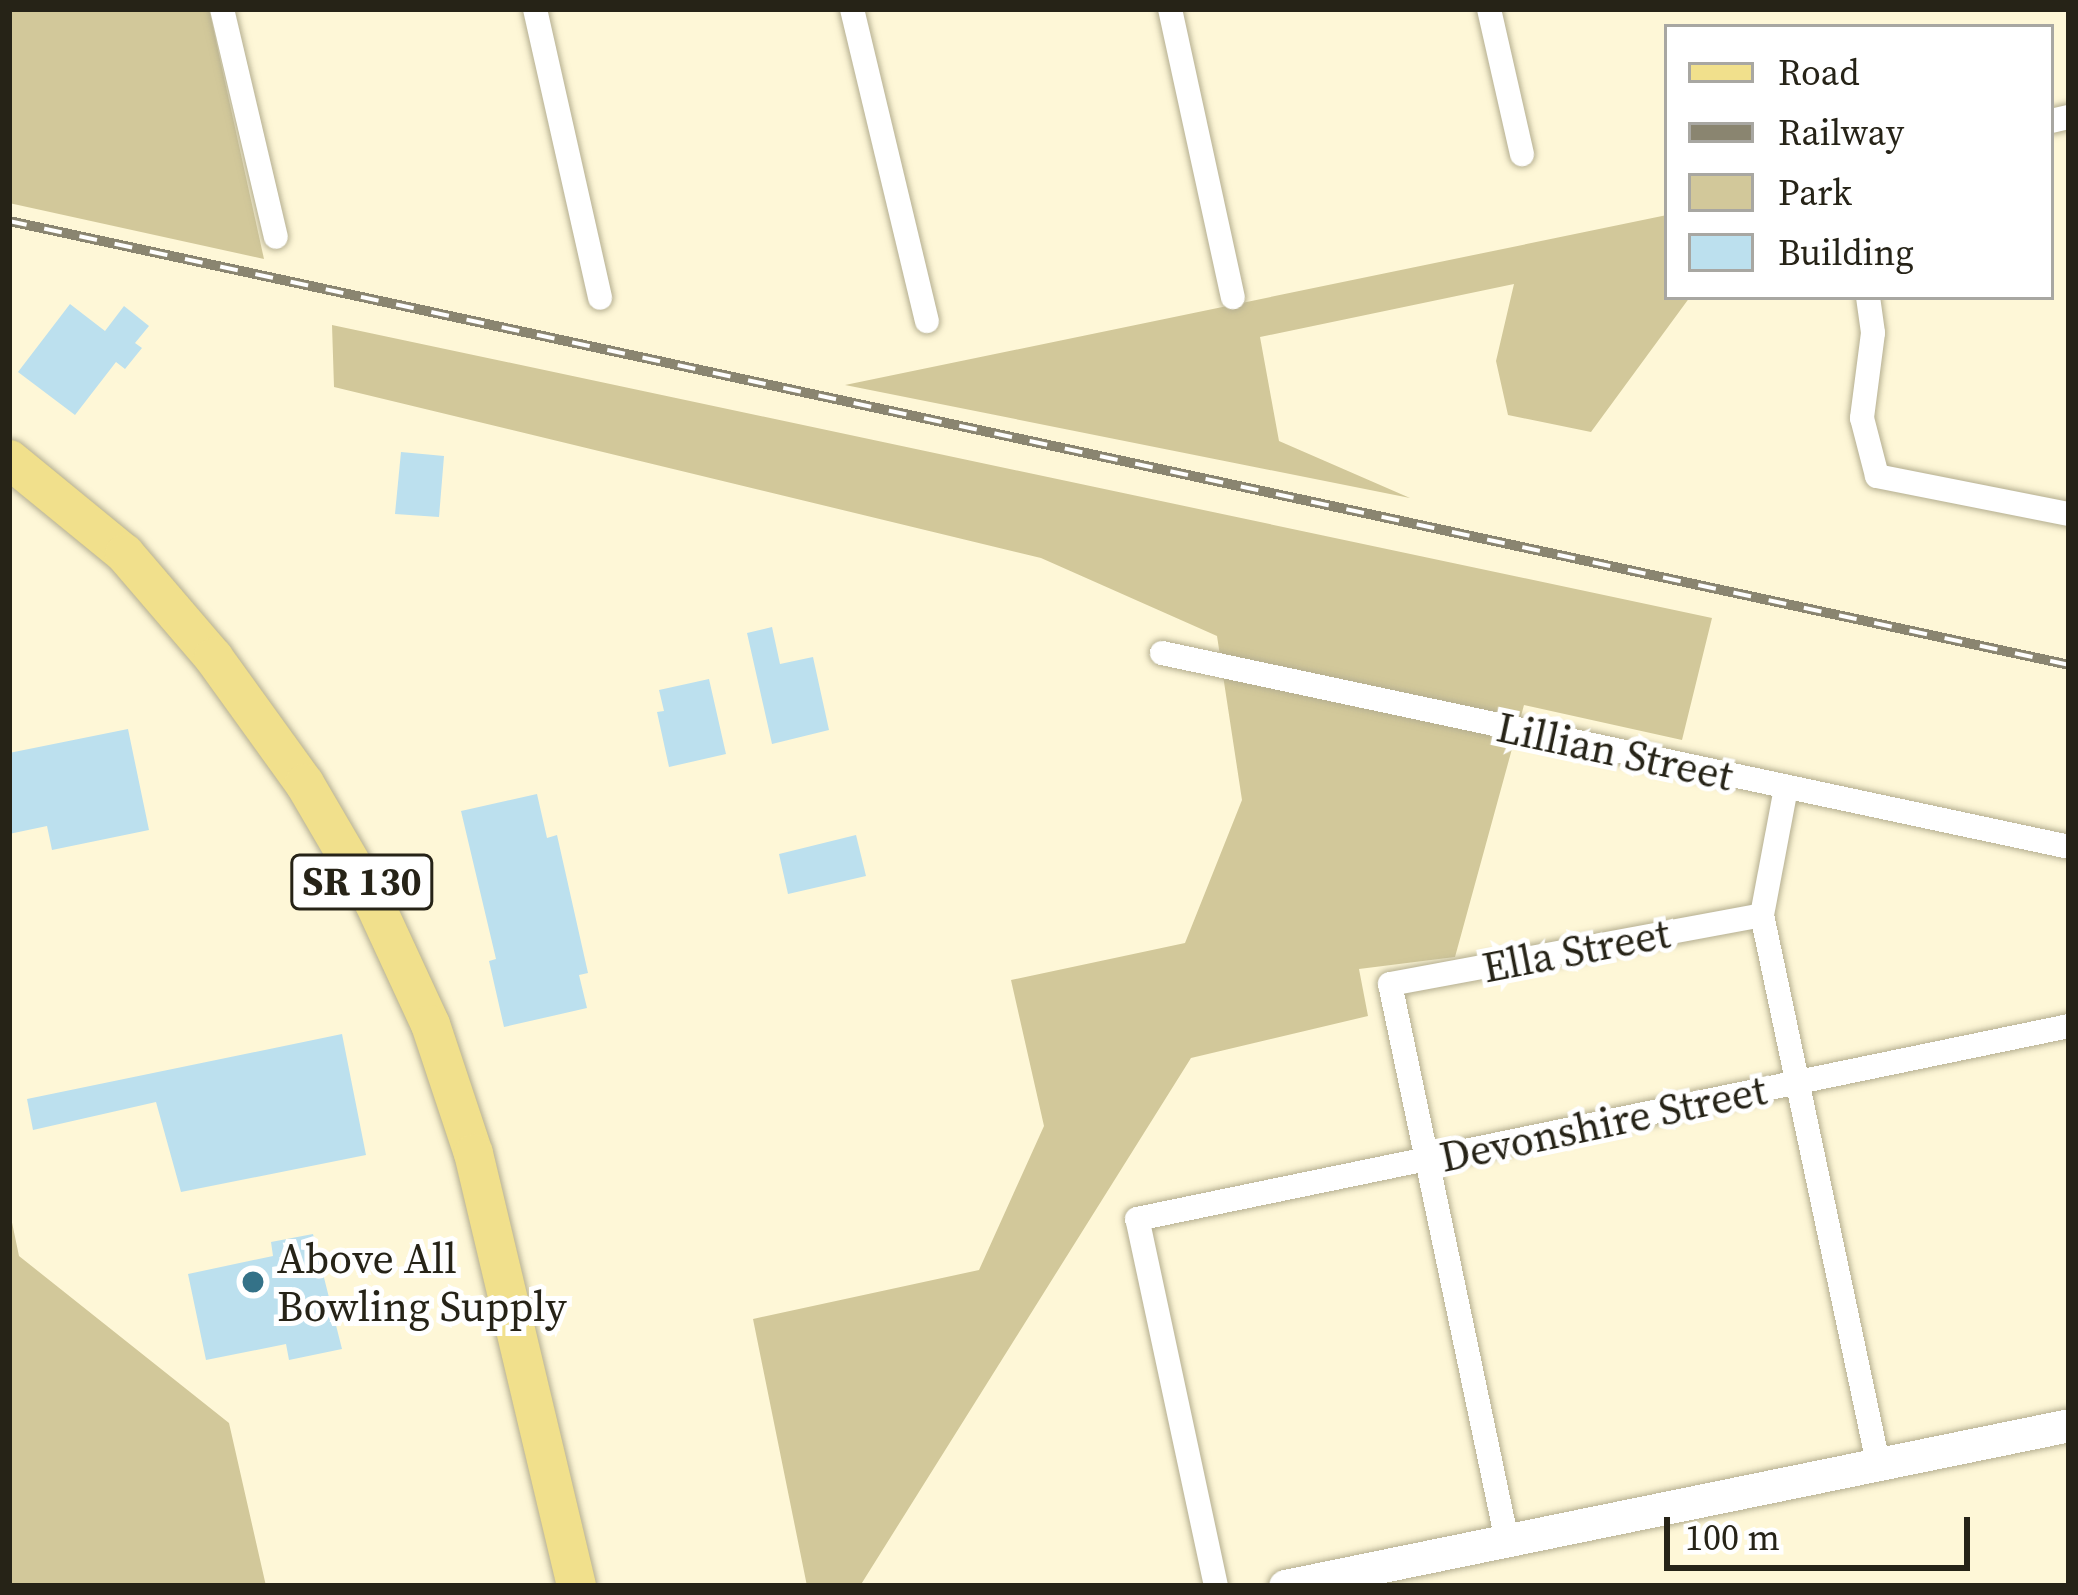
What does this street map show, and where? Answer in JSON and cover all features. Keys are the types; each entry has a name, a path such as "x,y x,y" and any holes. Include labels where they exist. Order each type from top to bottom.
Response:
{"main road":[{"name":"SR 130","path":"9,459 124,553 213,657 304,783 374,903 430,1024 473,1153 556,1503"},
{"path":"1286,1586 1331,1582 2069,1425"},
{"path":"556,1503 566,1586"},
{"path":"556,1503 576,1586"}],"street":[{"path":"222,9 276,237"},
{"path":"536,9 600,298"},
{"path":"852,9 927,321"},
{"path":"1170,9 1233,297"},
{"path":"1489,9 1522,154"},
{"path":"1868,300 1873,333 1862,418 1877,476 2069,514"},
{"name":"Lillian Street","path":"1162,653 2069,848"},
{"path":"1786,788 1762,915 1794,1084 1878,1463"},
{"name":"Ella Street","path":"1425,1160 1390,984 1762,915"},
{"name":"Devonshire Street","path":"1216,1586 1137,1219 2069,1026"},
{"path":"1425,1160 1507,1541"}],"green space":[{"path":"9,9 209,9 264,259 9,203"},
{"path":"1664,216 1664,300 1688,300 1591,432 1508,415 1496,361 1514,284 1260,337 1279,441 1410,498 845,385"},
{"path":"332,325 1712,618 1682,740 1524,705 1455,957 1359,969 1368,1016 1191,1058 860,1586 807,1586 753,1319 979,1270 1044,1126 1011,980 1185,943 1242,800 1217,636 1041,558 334,387"},
{"path":"9,1208 19,1256 229,1423 266,1586 9,1586"}],"building":[{"path":"70,304 105,331 124,306 149,326 135,343 142,348 125,369 116,362 75,415 18,372"},
{"path":"401,452 444,456 439,517 395,514"},
{"path":"772,627 780,664 813,657 829,730 772,744 747,633"},
{"path":"709,679 726,754 669,767 657,712 664,711 659,690"},
{"path":"128,729 149,830 52,850 47,826 9,834 9,753"},
{"path":"537,794 547,838 557,835 588,973 579,975 587,1008 504,1027 489,961 496,959 461,811"},
{"path":"856,835 866,876 788,894 779,854"},
{"path":"342,1034 366,1155 181,1192 156,1102 33,1130 27,1099"},
{"path":"313,1234 342,1349 289,1360 286,1344 206,1360 188,1274 273,1256 271,1242"}],"railway":[{"path":"9,221 2069,665"}],"place":[{"name":"Above All Bowling Supply","path":"253,1282"}]}
